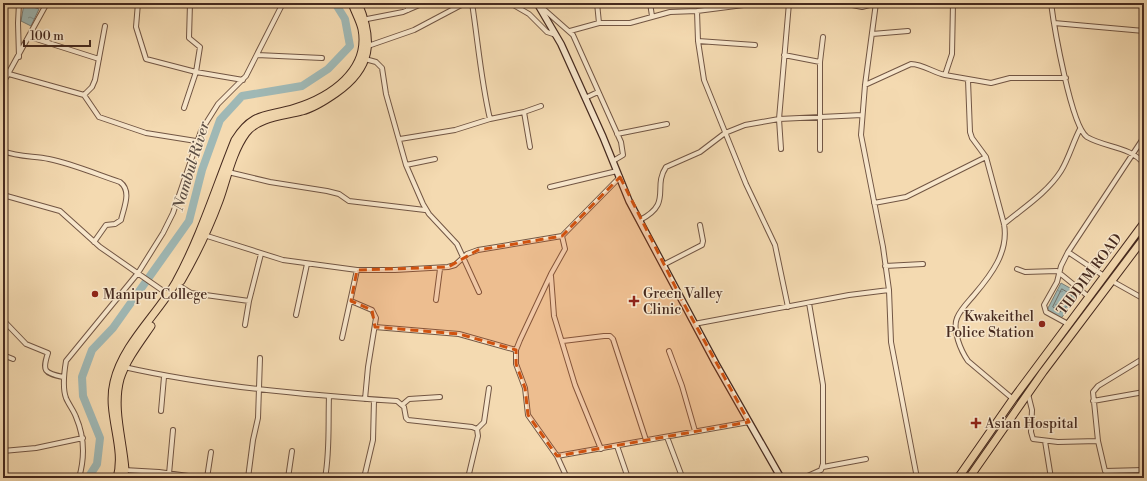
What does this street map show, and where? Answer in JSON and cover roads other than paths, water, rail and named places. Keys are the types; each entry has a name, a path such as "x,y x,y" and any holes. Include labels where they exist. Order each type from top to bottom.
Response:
{"highway":[{"path":"202,234 220,176 235,140 242,128 256,118 294,108 315,100 350,76 357,65 362,52 363,36 362,20 352,3"},
{"path":"122,478 112,397 114,382 122,367 177,284 202,234 239,145 248,129 264,121 304,111 322,102 354,79 365,59 369,39 358,3"},
{"name":"TIDDIM ROAD","path":"958,478 1013,398 1144,223"},
{"name":"TIDDIM ROAD","path":"969,478 1028,394 1144,238"},
{"path":"117,478 122,470"}],"street":[{"path":"19,3 19,57"},
{"path":"3,83 30,37 47,3"},
{"path":"138,3 136,27 146,59 196,72 243,80"},
{"path":"184,108 196,72 200,47 190,40 190,3"},
{"path":"79,478 84,462 83,438 76,417 65,397 63,377 66,361 139,273 169,222 196,141 206,122 218,104 243,80 282,3"},
{"path":"407,3 408,10"},
{"path":"362,20 408,10 424,3"},
{"path":"368,46 414,30 465,3"},
{"path":"472,3 480,52 483,88 490,119"},
{"path":"510,3 530,14 547,32 556,36"},
{"path":"537,3 556,36 586,97 614,160 629,201 694,324 781,478"},
{"path":"537,3 570,31 624,151 621,157 614,160"},
{"path":"598,3 599,23"},
{"path":"650,3 652,16"},
{"path":"570,31 599,23 630,23 652,16 759,3"},
{"path":"781,149 779,120 789,3"},
{"path":"843,3 862,7 877,3 865,85 861,144 874,203 885,266 889,290 891,342 917,478"},
{"path":"945,75 952,54 953,3"},
{"path":"1051,3 1066,78 1076,119 1080,129 1084,134 1094,140 1132,153 1144,164"},
{"path":"697,11 698,41 704,80 746,184 775,245 788,307"},
{"path":"1054,23 1144,31"},
{"path":"84,95 93,85 105,26"},
{"path":"872,34 908,31"},
{"path":"30,37 99,59"},
{"path":"820,150 820,62 824,37"},
{"path":"698,41 756,45"},
{"path":"784,54 820,62"},
{"path":"257,55 322,58"},
{"path":"365,59 376,62 382,68 386,94 400,139 406,165 425,210 452,239 463,257 479,292"},
{"path":"865,85 911,64 919,65 933,72 945,75 968,80 994,83 1010,78 1066,78"},
{"path":"9,74 84,95 99,117 146,133 196,141"},
{"path":"968,80 970,132 986,157 1004,224 1005,234 1002,253 986,282 958,316 956,329 963,354 968,362 1013,398"},
{"path":"586,97 598,92"},
{"path":"400,139 455,130 490,119 524,112 541,106"},
{"path":"524,112 530,147"},
{"path":"640,220 653,212 658,206 661,197 662,176 666,167 700,152 725,134 745,125 779,120 862,115"},
{"path":"617,134 667,124"},
{"path":"1004,224 1034,200 1056,177 1065,163 1080,129"},
{"path":"1068,324 1046,312 1044,307 1057,282 1068,252 1144,137"},
{"path":"3,151 63,163 120,182 125,186 127,191 121,220 115,224 106,225 94,242"},
{"path":"874,203 906,197 986,157"},
{"path":"406,165 435,159"},
{"path":"550,187 617,171"},
{"path":"228,172 270,182 327,191 339,194 349,201 425,210"},
{"path":"202,234 261,254 307,264 357,270 440,269 455,265 463,257 478,250 562,236 620,177"},
{"path":"3,195 60,211 94,242 162,289 169,296"},
{"path":"663,265 704,243 700,225"},
{"path":"562,236 565,249 551,274 516,350 516,364 524,388 528,415 557,456 567,478"},
{"path":"1068,252 1104,276"},
{"path":"245,325 249,301 261,254"},
{"path":"296,315 307,264"},
{"path":"885,266 923,264"},
{"path":"1017,268 1025,272 1051,270 1060,272 1089,297"},
{"path":"436,300 440,269"},
{"path":"342,338 357,270"},
{"path":"551,274 553,311 575,385 601,449"},
{"path":"1112,281 1144,298"},
{"path":"177,284 191,293 249,301"},
{"path":"694,324 740,314 809,304 849,295 889,290"},
{"path":"351,301 372,310 376,318 370,353 366,399"},
{"path":"809,304 823,385 823,467"},
{"path":"3,320 26,344 48,352 44,364 46,371 50,374 63,377"},
{"path":"375,327 459,334 516,350"},
{"path":"563,341 604,336 610,336 613,339 646,440"},
{"path":"669,351 682,386 695,431"},
{"path":"3,355 13,359"},
{"path":"248,478 253,440 258,418 260,358"},
{"path":"1144,358 1098,386 1093,392 1098,441 1105,471 1144,470"},
{"path":"122,367 164,377 330,396 397,401 402,404 408,420 472,427 477,429"},
{"path":"161,410 164,377"},
{"path":"477,429 484,422 490,388"},
{"path":"1093,401 1144,392"},
{"path":"1028,394 1032,410 1031,436 1036,440 1045,442 1098,441"},
{"path":"325,478 330,452 328,435 330,396"},
{"path":"402,404 409,399 440,397"},
{"path":"364,478 373,440 374,400"},
{"path":"557,456 749,422"},
{"path":"468,478 478,436 477,429"},
{"path":"169,474 173,430"},
{"path":"667,436 681,474"},
{"path":"3,451 36,448 83,438"},
{"path":"1045,442 1051,478"},
{"path":"617,446 628,478"},
{"path":"288,478 292,451"},
{"path":"207,478 211,452"},
{"path":"803,478 823,467 866,459"},
{"path":"122,470 160,472 204,478"},
{"path":"159,478 160,472"}],"water":[{"path":"24,4 39,9 31,26 21,21"},
{"path":"1061,283 1077,292 1072,306 1061,318 1048,311 1048,308"}],"waterway":[{"name":"Nambul River","path":"88,478 97,464 100,438 83,396 82,377 92,350 113,328 189,221 202,170 220,120 242,96 302,86 328,69 350,46 345,19 335,3"}],"place":[{"name":"Manipur College","path":"95,294"},
{"name":"Green Valley Clinic","path":"634,301"},
{"name":"Kwakeithel Police Station","path":"1042,324"},
{"name":"Asian Hospital","path":"976,423"}]}
